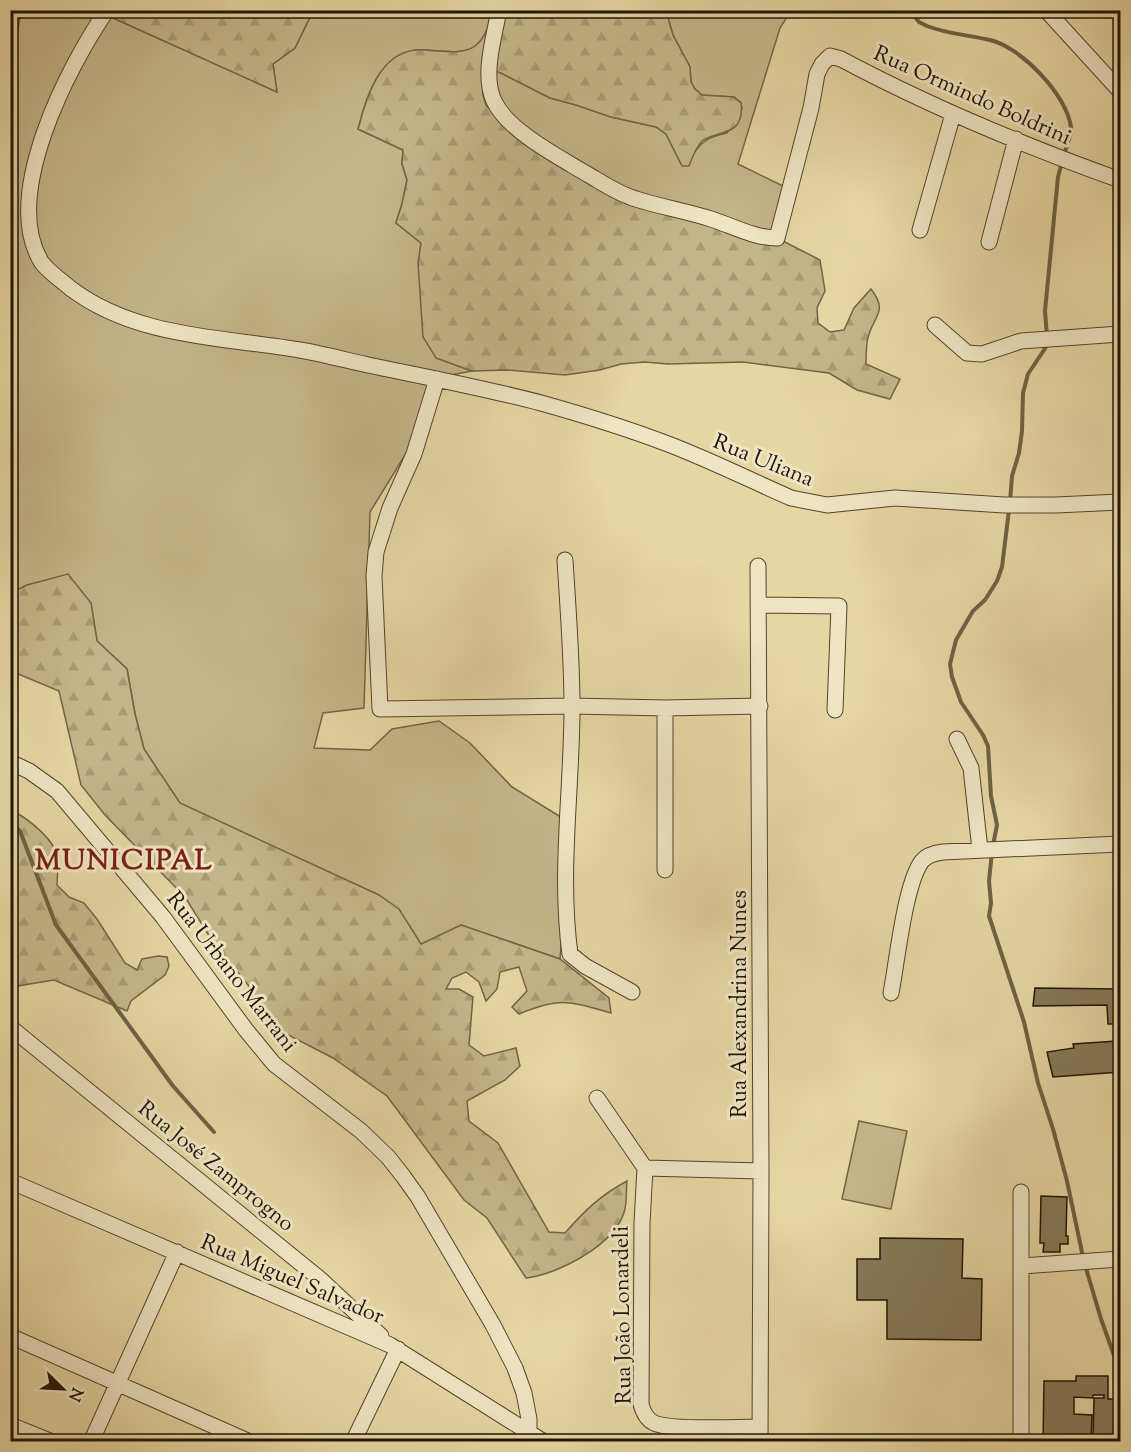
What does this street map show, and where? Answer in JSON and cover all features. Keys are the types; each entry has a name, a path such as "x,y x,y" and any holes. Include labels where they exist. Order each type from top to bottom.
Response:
{"street":[{"name":"Rua Uliana","path":"107,10 85,43 56,100 39,145 31,179 28,229 36,253 45,267 94,305 146,325 210,338 300,350 480,387 603,421 670,445 791,498 808,502 827,505 895,498 1012,505 1120,502"},
{"name":"Rua Ormindo Boldrini","path":"499,10 490,57 491,93 498,108 515,126 544,148 619,192 635,199 686,211 760,237 777,238 811,108 817,74 826,58 830,56 837,57 953,114 1120,180"},
{"path":"1046,10 1120,91"},
{"path":"920,230 953,114"},
{"path":"989,242 1016,139"},
{"path":"935,325 967,353 982,354 1022,341 1120,334"},
{"path":"437,379 414,454 390,508 376,552 374,576 380,709 760,706"},
{"path":"565,560 572,706 566,847 566,914 570,954 581,963 632,992"},
{"name":"Rua Alexandrina Nunes","path":"758,566 760,1434"},
{"path":"759,605 839,606 835,711"},
{"path":"665,708 665,870"},
{"path":"957,739 971,768 989,850"},
{"name":"Rua Urbano Marrani","path":"10,762 29,771 57,792 163,917 246,1030 274,1064 362,1131 388,1157 418,1197 515,1368 528,1412 527,1437"},
{"path":"891,993 911,884 921,862 934,853 1120,844"},
{"name":"Rua José Zamprogno","path":"10,1027 320,1279 394,1347"},
{"path":"597,1098 645,1168 761,1171"},
{"name":"Rua João Lonardeli","path":"645,1168 642,1223 641,1404 643,1410 652,1422 660,1425 760,1434"},
{"name":"Rua Miguel Salvador","path":"11,1183 177,1252 394,1347 527,1437 544,1442"},
{"path":"1021,1192 1021,1442"},
{"path":"91,1442 177,1252"},
{"path":"1022,1266 1120,1259"},
{"path":"10,1336 250,1442"},
{"path":"353,1442 394,1347"},
{"path":"10,1425 52,1442"}],"green space":[{"path":"11,10 21,11 16,41 11,45"},
{"path":"103,10 313,11 295,48 273,64 277,92 102,13"},
{"path":"21,11 103,11 102,13 277,92 273,64 295,48 313,11 495,11 482,39 471,48 454,52 415,50 391,63 370,92 358,129 403,150 402,164 407,180 396,223 421,243 421,287 436,358 472,371 451,375 437,387 426,421 370,512 364,708 323,713 314,748 370,750 392,729 439,721 470,743 512,787 564,819 564,908 560,959 461,925 421,945 412,930 379,895 180,804 144,749 127,669 97,641 91,603 27,585 11,593 10,45 16,40"},
{"path":"495,11 666,11 673,35 690,67 691,82 695,89 702,95 734,97 741,103 739,122 735,127 702,141 689,166 682,166 666,134 656,127 611,117 550,98 501,73 487,69 482,76 486,105 495,115 552,161 757,237 783,241 820,260 825,291 817,308 818,323 830,332 844,330 854,308 871,289 879,303 879,313 868,337 866,364 900,379 890,399 857,390 829,373 743,362 668,364 645,362 621,364 600,370 565,375 508,370 472,371 436,358 423,337 418,263 421,243 396,223 407,180 402,164 403,150 358,129 366,102 377,78 393,59 416,50 453,52 471,48 482,39"},
{"path":"666,11 803,11 787,17 780,28 738,164 785,187 783,241 757,237 625,198 495,115 488,104 482,87 487,69 501,73 550,98 611,117 656,127 666,134 682,165 705,141 727,133 742,109 741,103 734,97 702,95 695,89 691,82 690,67 673,35"},
{"path":"68,574 91,603 97,641 127,669 144,749 180,803 379,895 399,909 421,944 461,925 560,959 609,998 611,1013 575,1004 555,1003 519,1014 512,1007 527,991 519,967 500,972 497,989 486,1001 479,982 466,972 452,978 446,989 459,989 473,997 469,1045 484,1056 516,1048 520,1066 505,1080 467,1101 469,1121 498,1143 549,1232 565,1233 594,1204 627,1181 626,1206 620,1222 599,1245 570,1264 526,1278 487,1218 464,1200 387,1096 333,1058 265,1023 248,985 213,942 185,897 105,815 81,785 59,691 11,671 11,593 27,585"},
{"path":"11,765 16,768 15,812 40,831 51,843 58,863 57,885 69,897 84,903 125,963 137,970 142,959 167,957 169,966 165,975 131,1001 127,1011 54,980 11,987"},
{"path":"859,1121 907,1131 891,1209 842,1199"}],"building":[{"path":"1035,988 1120,989 1120,1072 1053,1077 1047,1052 1074,1048 1073,1044 1117,1041 1116,1024 1108,1024 1107,1005 1033,1006"},
{"path":"1041,1196 1067,1197 1066,1236 1068,1236 1068,1244 1060,1244 1060,1252 1043,1252 1044,1243 1040,1243"},
{"path":"880,1238 963,1239 962,1278 982,1279 981,1340 887,1339 887,1300 857,1300 857,1259 880,1259"},
{"path":"1076,1376 1108,1376 1108,1399 1120,1399 1120,1442 1093,1442 1094,1398 1104,1398 1104,1395 1093,1395 1093,1398 1074,1397 1074,1414 1092,1415 1091,1442 1043,1442 1044,1381 1076,1381"},
{"path":"980,1435 1002,1436 1002,1442 979,1442"}],"waterway":[{"path":"910,10 919,22 927,26 1002,44 1028,62 1052,88 1068,115 1071,131 1064,155"},
{"path":"1047,337 1045,311 1058,177 1062,162"},
{"path":"1010,502 1012,476 1019,453 1022,431 1023,393 1028,374 1048,344"},
{"path":"993,845 997,825 991,796 988,746 961,702 950,664 956,640 973,611 985,600 997,581 1002,567 1009,510"},
{"path":"10,822 20,831 56,925 173,1086 214,1132"},
{"path":"992,852 989,916 1024,1022 1038,1083 1067,1181 1083,1257"},
{"path":"1085,1265 1120,1372"}],"district":[{"name":"MUNICIPAL","path":"124,859"}]}
